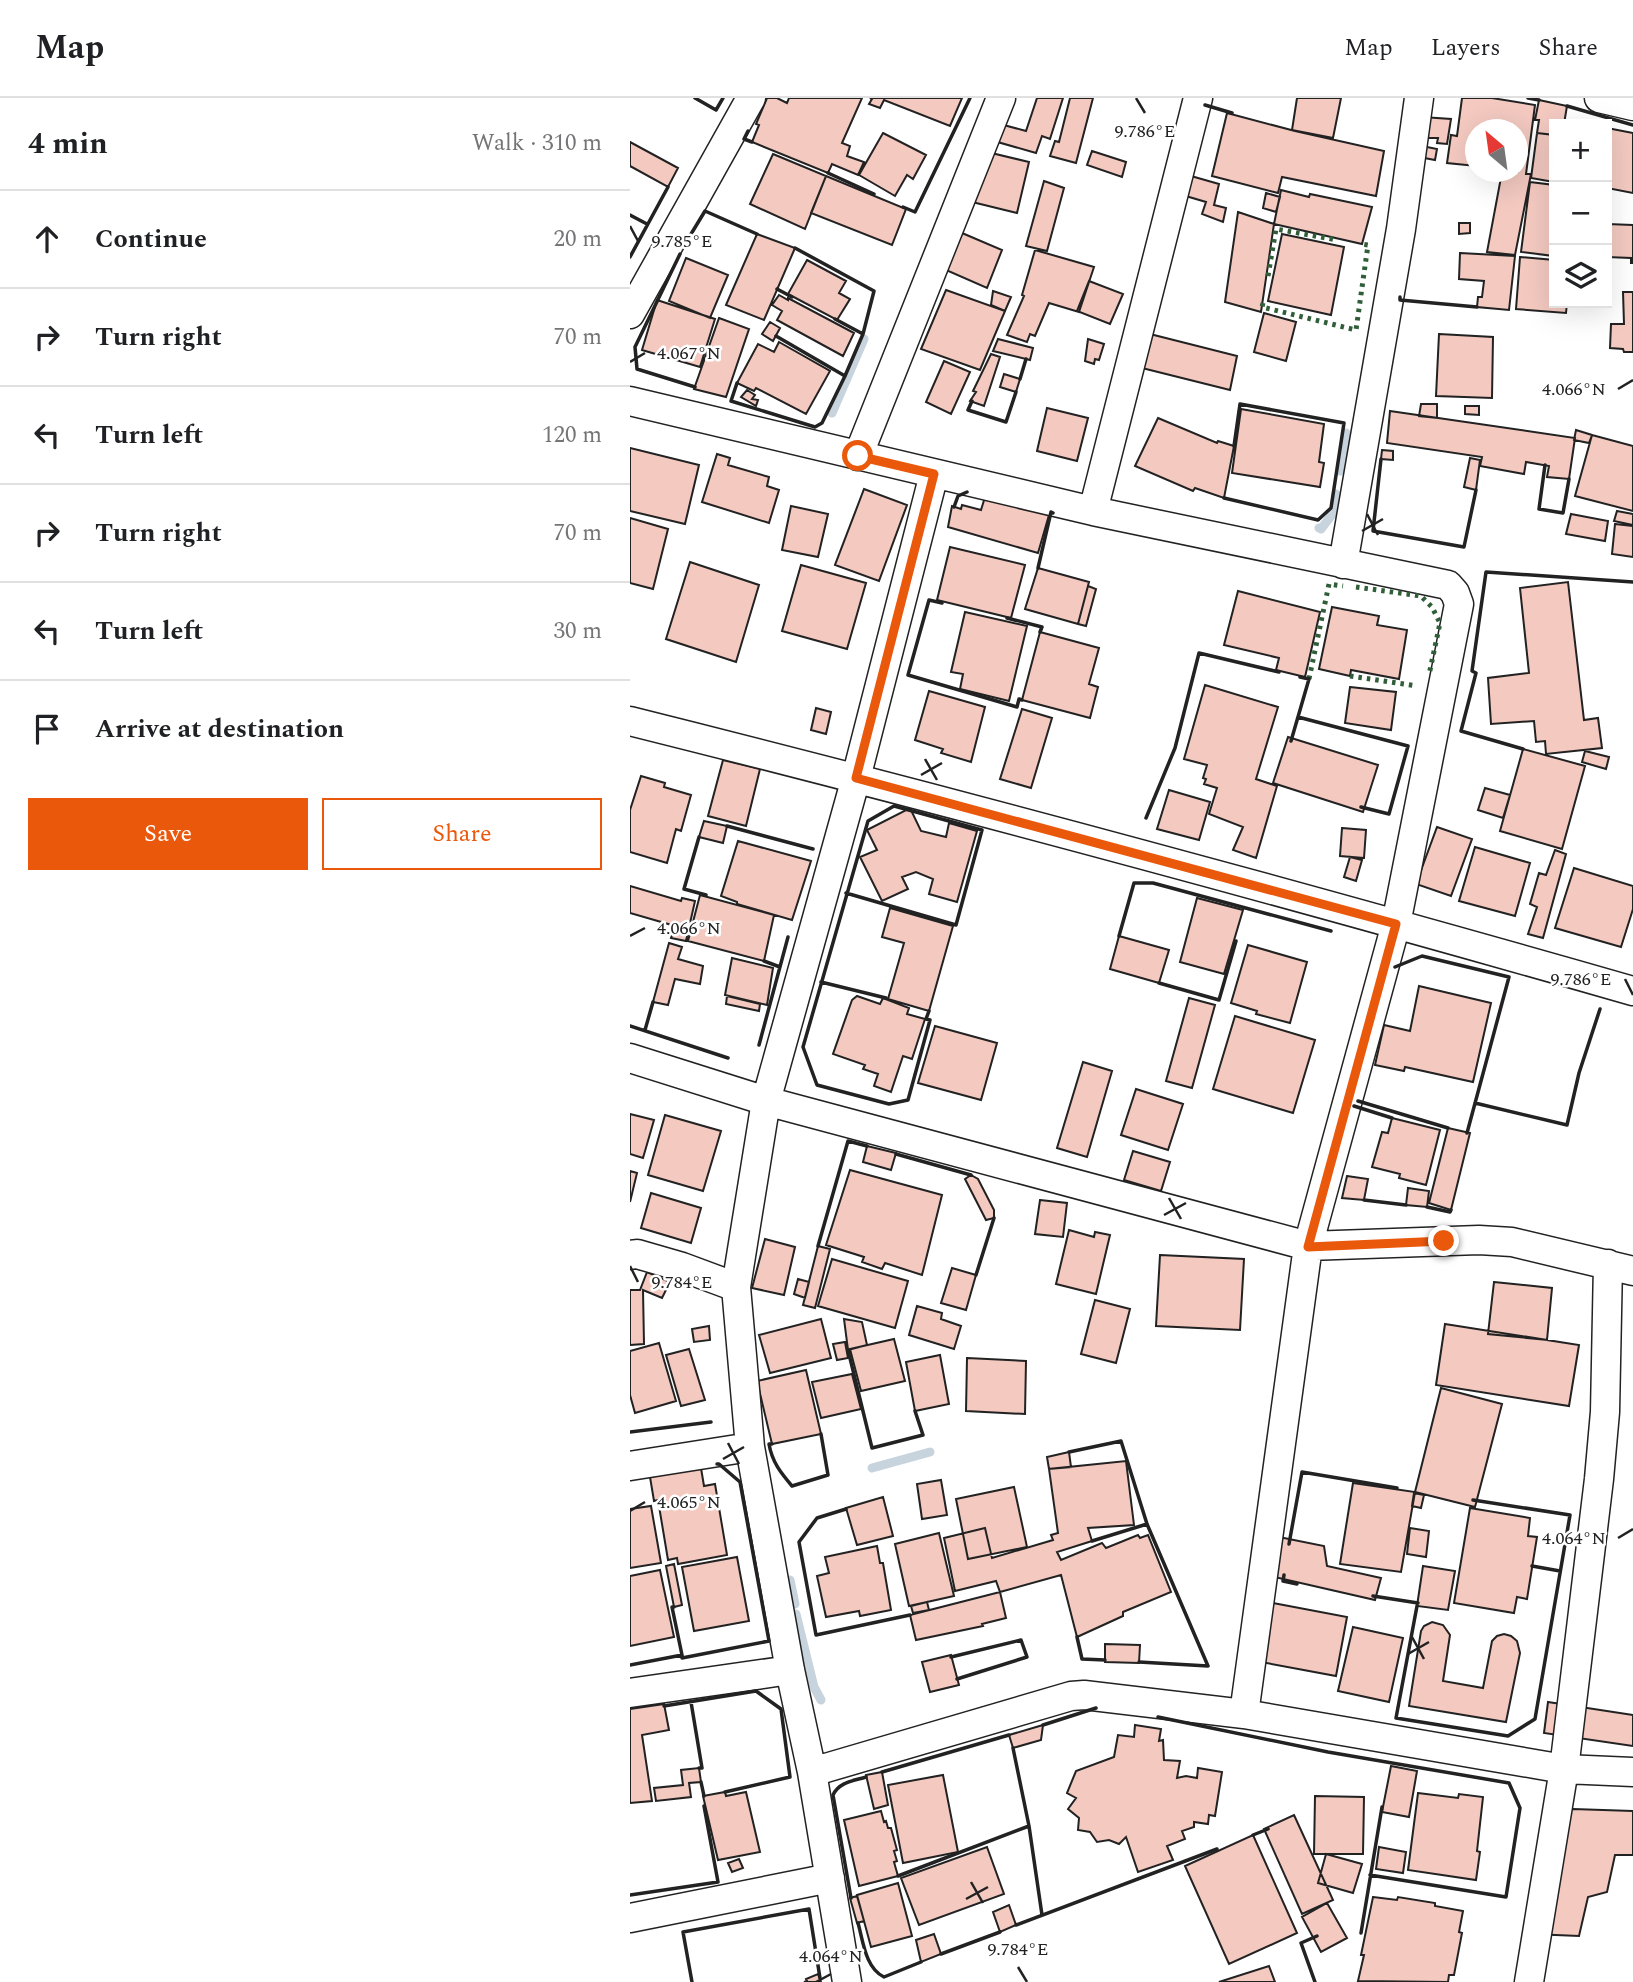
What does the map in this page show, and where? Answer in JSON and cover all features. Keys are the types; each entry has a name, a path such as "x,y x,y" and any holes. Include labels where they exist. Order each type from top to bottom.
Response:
{"street":[{"path":"630,314 751,98"},
{"path":"858,456 1001,98"},
{"path":"1093,511 1198,98"},
{"path":"1343,564 1401,229 1419,98"},
{"path":"1599,98 1633,106"},
{"path":"630,401 1093,511 1448,585 1455,593 1459,604 1396,924 1308,1247 1244,1714"},
{"path":"847,1982 812,1772 790,1670 750,1447 736,1287 766,1101 856,778 934,474"},
{"path":"630,721 856,778 1633,991"},
{"path":"630,1058 766,1101 1308,1247 1479,1240 1512,1242 1620,1267 1600,1479 1564,1769 1529,1982"},
{"path":"630,1255 636,1254 682,1267 736,1287"},
{"path":"630,1466 750,1447"},
{"path":"630,1693 790,1670"},
{"path":"812,1772 1071,1696 1084,1695 1244,1714 1564,1769 1633,1772"},
{"path":"630,1918 830,1878"}],"building":[{"path":"767,98 777,98 787,103 789,98 862,98 842,143 850,146 847,156 864,162 858,175 832,164 828,173 752,142"},
{"path":"870,98 962,98 950,126 884,100 880,108 869,104 872,99"},
{"path":"1037,98 1063,98 1050,139 1042,136 1036,153 994,141 1000,124 1026,131"},
{"path":"1070,98 1093,98 1076,163 1050,156 1055,141 1059,142"},
{"path":"1297,98 1341,98 1333,138 1292,130"},
{"path":"1462,98 1492,98 1535,105 1528,159 1528,119 1465,119 1465,165 1447,163 1451,135 1457,136"},
{"path":"1539,100 1567,106 1565,119 1549,119 1549,134 1537,133 1539,120 1535,120"},
{"path":"1227,113 1384,151 1376,196 1282,177 1278,193 1212,176"},
{"path":"1422,117 1451,119 1447,144 1437,143 1438,138 1418,138"},
{"path":"1612,129 1633,133 1633,193 1612,189"},
{"path":"883,133 926,155 913,179 907,175 895,196 859,175"},
{"path":"1537,133 1549,134 1549,181 1531,178"},
{"path":"630,142 678,168 668,187 630,166"},
{"path":"1422,146 1437,149 1435,160 1419,157"},
{"path":"983,151 1029,162 1017,213 968,201"},
{"path":"1092,151 1126,162 1122,177 1087,165"},
{"path":"773,154 826,176 805,229 750,204"},
{"path":"1184,174 1219,184 1214,205 1226,208 1223,222 1202,214 1206,202 1179,194"},
{"path":"1528,174 1531,174 1515,255 1487,252 1500,182 1528,182"},
{"path":"826,176 906,209 892,245 811,213"},
{"path":"1044,181 1064,188 1047,251 1026,246"},
{"path":"1530,182 1549,184 1549,255 1521,252"},
{"path":"1281,190 1372,207 1362,244 1274,224"},
{"path":"1266,193 1280,197 1276,212 1263,208"},
{"path":"1238,212 1274,224 1261,312 1225,302"},
{"path":"1459,223 1470,223 1470,233 1459,234"},
{"path":"1612,224 1633,225 1633,263 1631,258 1612,257"},
{"path":"962,233 1002,250 987,288 946,270"},
{"path":"757,234 795,248 764,320 726,305"},
{"path":"1282,234 1344,247 1331,315 1268,301"},
{"path":"1035,250 1094,267 1079,312 1049,303 1035,336 1030,334 1027,342 1007,335 1024,296 1022,295"},
{"path":"1460,253 1515,256 1509,310 1477,307 1478,297 1482,297 1484,281 1459,279"},
{"path":"1520,257 1549,260 1549,308 1566,308 1566,313 1516,309"},
{"path":"686,258 728,275 710,318 669,301"},
{"path":"807,260 846,281 839,293 850,299 837,320 788,294"},
{"path":"1089,281 1123,294 1110,324 1077,311"},
{"path":"946,290 1005,311 980,370 921,349"},
{"path":"993,291 1011,297 1005,311 991,305"},
{"path":"1623,292 1633,292 1633,352 1610,348 1611,324 1624,324"},
{"path":"779,295 854,333 843,356 777,320 782,311 772,305"},
{"path":"657,300 715,319 700,367 642,350"},
{"path":"1264,313 1296,322 1286,361 1254,352"},
{"path":"719,318 749,329 726,397 694,389"},
{"path":"770,322 780,328 773,341 762,334"},
{"path":"1146,333 1237,356 1230,390 1138,367"},
{"path":"1439,334 1493,337 1492,398 1436,396"},
{"path":"998,339 1033,348 1030,360 993,351"},
{"path":"1088,339 1104,344 1099,360 1095,359 1094,364 1085,361"},
{"path":"779,342 830,371 806,414 756,388 754,391 737,383 758,344 774,352"},
{"path":"991,354 1000,357 984,406 970,401"},
{"path":"944,361 970,372 951,414 926,402"},
{"path":"1004,374 1020,379 1016,392 1000,387"},
{"path":"747,390 755,395 752,399 758,400 756,406 741,397"},
{"path":"1421,404 1437,404 1437,418 1419,416"},
{"path":"1465,406 1479,406 1479,415 1465,414"},
{"path":"1047,408 1088,418 1077,461 1037,451"},
{"path":"1241,409 1324,424 1319,462 1324,463 1320,487 1232,473"},
{"path":"1390,411 1575,438 1569,479 1547,477 1549,466 1526,462 1524,474 1480,466 1482,457 1387,443"},
{"path":"1158,418 1217,443 1218,441 1234,446 1224,498 1195,488 1193,491 1135,466"},
{"path":"1576,430 1592,435 1589,443 1574,440"},
{"path":"1592,435 1633,446 1633,511 1575,496"},
{"path":"630,448 699,465 685,524 630,511"},
{"path":"1382,450 1393,451 1393,460 1381,459"},
{"path":"717,454 730,458 728,465 769,477 767,486 779,490 769,523 702,502"},
{"path":"1470,458 1480,460 1476,490 1464,487"},
{"path":"864,489 907,505 879,581 835,565"},
{"path":"985,497 1049,515 1038,553 948,527 952,506 961,509 962,505 981,510"},
{"path":"791,506 828,514 818,557 782,550"},
{"path":"1617,511 1633,514 1633,525 1614,521"},
{"path":"1571,514 1608,521 1605,541 1566,534"},
{"path":"630,518 668,529 653,589 630,583"},
{"path":"1615,524 1633,526 1633,557 1612,554"},
{"path":"950,547 1025,565 1011,618 937,600"},
{"path":"690,562 759,585 736,662 666,639"},
{"path":"801,565 866,583 847,649 782,631"},
{"path":"1038,568 1089,582 1078,624 1025,609"},
{"path":"1568,582 1584,720 1598,718 1602,748 1546,754 1545,741 1536,742 1534,721 1491,724 1488,678 1529,673 1520,588"},
{"path":"1088,586 1096,589 1086,626 1078,624"},
{"path":"1238,591 1320,612 1305,677 1276,670 1279,658 1224,645"},
{"path":"1332,607 1379,616 1377,625 1407,630 1399,679 1351,670 1350,676 1319,669"},
{"path":"965,612 1027,626 1009,701 960,689 963,674 951,672"},
{"path":"1040,632 1099,648 1089,684 1098,687 1090,718 1022,700"},
{"path":"1205,685 1278,707 1256,779 1277,786 1256,858 1233,850 1243,827 1209,814 1217,788 1204,784 1207,765 1184,759"},
{"path":"1350,687 1396,692 1391,730 1345,723"},
{"path":"929,691 985,707 971,762 941,753 943,749 915,740"},
{"path":"816,708 831,712 826,734 811,730"},
{"path":"1022,709 1052,718 1031,788 1000,779"},
{"path":"1288,737 1378,765 1363,812 1273,783"},
{"path":"1523,749 1585,766 1562,849 1500,831"},
{"path":"1585,751 1609,757 1606,769 1582,762"},
{"path":"723,760 760,769 746,826 708,816"},
{"path":"641,776 665,783 664,787 691,795 681,831 676,829 667,863 630,852 630,810"},
{"path":"1485,788 1510,795 1503,818 1478,810"},
{"path":"1169,790 1210,802 1199,840 1157,829"},
{"path":"910,808 921,831 946,837 949,823 977,831 957,902 929,894 933,879 916,872 902,877 908,889 882,901 860,857 877,850 867,830"},
{"path":"704,821 727,826 723,843 699,837"},
{"path":"1437,827 1472,839 1451,896 1416,884"},
{"path":"1342,828 1366,830 1364,858 1340,856"},
{"path":"738,841 811,861 792,920 737,904 721,896"},
{"path":"1475,847 1530,863 1515,916 1459,901"},
{"path":"1555,850 1566,854 1543,938 1528,934 1537,907 1530,904 1539,873 1546,875"},
{"path":"1350,857 1362,860 1356,881 1344,877"},
{"path":"1574,868 1633,886 1633,909 1621,947 1555,928"},
{"path":"630,886 681,901 682,898 695,901 686,941 671,938 675,926 630,913"},
{"path":"700,895 774,915 764,961 688,941"},
{"path":"1197,898 1243,910 1224,974 1180,962"},
{"path":"890,908 953,926 929,1011 888,999 904,943 882,937"},
{"path":"1119,936 1169,950 1159,983 1110,969"},
{"path":"669,943 682,947 678,959 703,966 700,984 675,979 668,1005 653,1002"},
{"path":"1248,945 1307,962 1290,1023 1256,1014 1257,1011 1231,1003"},
{"path":"732,958 773,968 767,1005 725,995"},
{"path":"1419,986 1491,1003 1473,1082 1405,1067 1404,1071 1375,1065 1384,1025 1410,1031"},
{"path":"727,996 760,1004 759,1011 726,1004"},
{"path":"857,996 880,1004 883,998 909,1008 907,1014 925,1019 912,1059 903,1056 891,1092 874,1086 878,1074 863,1069 865,1065 833,1054 852,1000"},
{"path":"1189,998 1215,1005 1192,1088 1166,1081"},
{"path":"1235,1016 1315,1040 1293,1113 1213,1089"},
{"path":"935,1026 997,1043 981,1100 918,1083"},
{"path":"1083,1062 1112,1071 1087,1157 1057,1148"},
{"path":"1136,1089 1183,1104 1168,1150 1121,1135"},
{"path":"630,1114 654,1120 643,1158 630,1154"},
{"path":"665,1115 721,1131 703,1191 648,1175"},
{"path":"1392,1118 1440,1130 1426,1185 1399,1178 1400,1174 1372,1167 1382,1132 1388,1133"},
{"path":"1448,1128 1470,1133 1451,1210 1429,1203"},
{"path":"867,1146 896,1153 891,1170 863,1162"},
{"path":"1133,1151 1170,1162 1161,1191 1124,1180"},
{"path":"850,1170 942,1195 922,1275 885,1263 882,1269 862,1262 864,1257 826,1245"},
{"path":"630,1171 637,1173 630,1202"},
{"path":"971,1175 978,1179 994,1210 994,1218 986,1220 965,1179"},
{"path":"1347,1176 1368,1179 1364,1200 1342,1198"},
{"path":"1408,1188 1429,1191 1427,1207 1406,1205"},
{"path":"651,1193 701,1208 691,1243 641,1228"},
{"path":"1040,1200 1067,1203 1063,1237 1035,1234"},
{"path":"1069,1230 1094,1237 1095,1232 1110,1235 1096,1294 1056,1284"},
{"path":"765,1239 795,1247 784,1295 752,1288"},
{"path":"818,1246 830,1249 815,1308 803,1305"},
{"path":"1160,1255 1244,1259 1240,1330 1156,1326"},
{"path":"832,1259 908,1281 895,1328 818,1306"},
{"path":"952,1268 976,1275 966,1310 941,1303"},
{"path":"647,1272 670,1282 662,1298 643,1290 644,1344 630,1345 630,1290 640,1290"},
{"path":"798,1279 809,1282 805,1298 794,1294"},
{"path":"1494,1282 1552,1288 1547,1340 1488,1334"},
{"path":"1095,1300 1130,1309 1116,1363 1081,1354"},
{"path":"917,1306 942,1313 941,1319 961,1326 954,1349 909,1335"},
{"path":"821,1319 831,1358 770,1373 759,1335"},
{"path":"844,1319 862,1322 867,1345 848,1350"},
{"path":"1445,1324 1579,1345 1569,1406 1436,1385"},
{"path":"709,1326 710,1340 694,1342 692,1329"},
{"path":"894,1339 905,1381 861,1391 850,1349"},
{"path":"845,1342 848,1358 837,1360 833,1344"},
{"path":"659,1343 676,1401 635,1413 630,1395 630,1351"},
{"path":"689,1349 705,1400 681,1406 666,1355"},
{"path":"940,1355 949,1404 915,1411 906,1362"},
{"path":"967,1358 1026,1361 1025,1414 966,1411"},
{"path":"806,1370 821,1434 772,1444 757,1381"},
{"path":"852,1374 861,1409 821,1418 812,1382"},
{"path":"1441,1388 1502,1404 1475,1507 1415,1492"},
{"path":"1069,1452 1071,1467 1049,1469 1047,1457"},
{"path":"1126,1461 1134,1525 1088,1528 1092,1541 1057,1552 1061,1560 1102,1543 1106,1548 1138,1535 1140,1538 1148,1535 1171,1592 1123,1612 1123,1616 1077,1637 1061,1575 1000,1592 996,1581 955,1591 944,1538 985,1528 992,1558 1053,1540 1051,1535 1058,1533 1049,1469"},
{"path":"701,1468 704,1486 715,1484 727,1555 678,1564 677,1558 668,1560 658,1500 654,1501 650,1477"},
{"path":"941,1480 947,1515 922,1519 917,1484"},
{"path":"1353,1483 1415,1492 1401,1572 1340,1564"},
{"path":"1014,1487 1027,1547 968,1559 956,1499"},
{"path":"1414,1493 1424,1495 1421,1508 1412,1506"},
{"path":"883,1497 893,1536 857,1545 846,1508"},
{"path":"651,1506 661,1563 630,1568 630,1509"},
{"path":"1470,1508 1530,1518 1528,1536 1537,1537 1527,1599 1517,1597 1514,1613 1454,1603"},
{"path":"1410,1528 1429,1531 1426,1557 1407,1554"},
{"path":"939,1533 954,1596 909,1606 895,1544"},
{"path":"1279,1537 1324,1546 1327,1566 1381,1578 1375,1600 1270,1576"},
{"path":"877,1546 880,1563 883,1563 891,1610 860,1616 859,1611 826,1617 817,1576 829,1573 825,1557"},
{"path":"737,1557 749,1621 694,1631 682,1567"},
{"path":"674,1564 682,1605 674,1607 666,1566"},
{"path":"1423,1566 1455,1571 1448,1610 1417,1606"},
{"path":"660,1570 674,1637 630,1646 630,1576"},
{"path":"1000,1592 1006,1618 982,1624 983,1626 916,1640 910,1615"},
{"path":"927,1602 929,1610 913,1613 911,1606"},
{"path":"1273,1603 1347,1617 1336,1676 1261,1662"},
{"path":"1432,1622 1443,1625 1450,1635 1443,1681 1483,1688 1492,1641 1504,1634 1517,1641 1520,1653 1506,1722 1409,1706 1421,1631"},
{"path":"1353,1627 1403,1638 1389,1702 1338,1691"},
{"path":"1105,1644 1140,1645 1139,1663 1105,1662"},
{"path":"951,1655 959,1685 930,1692 922,1662"},
{"path":"1548,1702 1633,1715 1633,1746 1544,1733"},
{"path":"664,1704 669,1730 642,1735 652,1801 630,1803 630,1709"},
{"path":"1043,1725 1041,1740 1013,1748 1009,1735"},
{"path":"1135,1725 1161,1729 1159,1741 1163,1740 1164,1760 1180,1761 1177,1778 1197,1778 1198,1768 1222,1772 1215,1816 1209,1815 1208,1824 1194,1822 1194,1827 1182,1831 1185,1839 1167,1846 1173,1860 1138,1872 1126,1837 1119,1844 1109,1840 1097,1842 1090,1832 1078,1830 1079,1818 1068,1809 1076,1798 1067,1793 1076,1771 1114,1757 1118,1735 1134,1737"},
{"path":"1391,1766 1417,1771 1409,1817 1382,1812"},
{"path":"699,1768 701,1782 689,1783 691,1797 656,1801 654,1788 683,1785 681,1770"},
{"path":"882,1772 888,1805 874,1809 866,1775"},
{"path":"943,1775 958,1852 903,1863 888,1785"},
{"path":"725,1792 726,1796 746,1792 760,1852 718,1860 703,1796"},
{"path":"1418,1793 1458,1798 1459,1794 1483,1797 1476,1880 1408,1870"},
{"path":"1315,1796 1364,1797 1363,1854 1314,1854"},
{"path":"1573,1809 1633,1811 1633,1855 1615,1855 1607,1892 1588,1897 1579,1936 1532,1934 1551,1823"},
{"path":"881,1811 884,1822 891,1828 897,1850 894,1851 897,1861 894,1862 898,1876 859,1886 844,1820"},
{"path":"1294,1815 1333,1900 1302,1914 1264,1829"},
{"path":"1253,1835 1297,1933 1229,1964 1185,1866"},
{"path":"987,1847 1004,1894 919,1925 901,1878"},
{"path":"1379,1847 1406,1852 1403,1873 1376,1869"},
{"path":"1326,1854 1362,1864 1353,1893 1318,1883"},
{"path":"739,1859 743,1868 732,1872 728,1863"},
{"path":"898,1883 912,1936 871,1947 857,1895"},
{"path":"857,1896 864,1921 857,1923 850,1898"},
{"path":"1373,1897 1397,1900 1398,1897 1463,1911 1454,1975 1449,1975 1448,1982 1358,1981"},
{"path":"1327,1903 1347,1938 1321,1952 1302,1917"},
{"path":"1009,1905 1016,1925 1000,1932 993,1912"},
{"path":"934,1934 941,1954 921,1962 916,1940"},
{"path":"1269,1966 1275,1982 1219,1982"},
{"path":"818,1974 821,1982 804,1982 806,1979"}],"waterway":[{"path":"832,413 864,339"},
{"path":"1340,471 1346,433"},
{"path":"1319,528 1321,529 1334,512 1336,494"},
{"path":"872,1468 930,1452"},
{"path":"790,1580 795,1604"},
{"path":"796,1614 814,1687 821,1700"}],"hedge":[{"path":"1268,276 1276,229 1337,240"},
{"path":"1263,303 1262,307 1356,330 1368,245 1362,244"},
{"path":"1309,679 1329,584 1343,586"},
{"path":"1356,587 1421,596 1432,607 1440,623 1429,675"},
{"path":"1350,676 1417,686"}],"wall":[{"path":"695,98 716,110 723,98"},
{"path":"903,207 915,212 970,98"},
{"path":"1528,98 1539,100"},
{"path":"1205,105 1232,113"},
{"path":"1567,106 1633,125"},
{"path":"748,131 744,139 752,142"},
{"path":"828,173 874,194"},
{"path":"630,257 668,187"},
{"path":"688,239 705,211 757,234"},
{"path":"630,215 647,224"},
{"path":"737,383 731,401 815,427 822,423 845,376 863,334 874,291 795,248"},
{"path":"680,254 635,347 637,369 695,387"},
{"path":"777,289 792,297"},
{"path":"1400,297 1400,300 1477,307"},
{"path":"835,319 863,334"},
{"path":"776,336 845,376"},
{"path":"1020,379 1026,359"},
{"path":"972,401 968,410 1006,422 1016,392"},
{"path":"1224,498 1318,520 1331,508 1344,423 1240,404 1234,446"},
{"path":"1381,459 1373,531 1464,547 1476,490"},
{"path":"1545,465 1539,509 1563,513 1569,479"},
{"path":"954,507 958,496 967,492"},
{"path":"1038,568 1051,512 1053,513"},
{"path":"1523,749 1461,731 1476,673 1472,671 1486,572 1633,582"},
{"path":"942,603 929,600 908,675 1017,707 1019,699 1022,700"},
{"path":"1007,618 1042,627 1040,632"},
{"path":"1146,818 1175,748 1199,653 1279,672"},
{"path":"1291,741 1309,679 1300,677"},
{"path":"1298,717 1408,746 1389,814 1361,807"},
{"path":"846,893 956,925 982,830 894,806 868,821 803,1047 817,1085 889,1104 908,1100 930,1020 926,1019 929,1011"},
{"path":"727,826 813,849"},
{"path":"699,837 684,889 706,895"},
{"path":"1119,936 1134,883 1153,883 1331,931"},
{"path":"759,1045 788,937"},
{"path":"1159,983 1219,1000 1236,941"},
{"path":"1395,967 1422,956 1509,977 1467,1133"},
{"path":"764,961 780,967"},
{"path":"821,982 886,998"},
{"path":"645,1030 653,1002"},
{"path":"1475,1103 1567,1125 1579,1073 1600,1009"},
{"path":"630,1026 728,1058"},
{"path":"1358,1101 1448,1128"},
{"path":"1354,1106 1392,1118"},
{"path":"818,1246 848,1141 867,1146"},
{"path":"896,1154 971,1175"},
{"path":"1364,1200 1406,1205"},
{"path":"1427,1207 1450,1212 1451,1210"},
{"path":"976,1275 994,1218"},
{"path":"848,1350 872,1448 923,1435 915,1411"},
{"path":"630,1432 711,1422"},
{"path":"772,1444 769,1444 775,1462 792,1486 828,1475 821,1434"},
{"path":"1069,1452 1121,1441 1147,1524 1208,1666 1139,1662"},
{"path":"630,1665 769,1641 740,1482 717,1464"},
{"path":"1289,1544 1302,1472 1397,1488"},
{"path":"1417,1606 1396,1718 1508,1736 1535,1719 1570,1515 1473,1500"},
{"path":"846,1509 817,1518 799,1542 816,1635 910,1615"},
{"path":"1092,1541 1147,1524"},
{"path":"1532,1566 1560,1571"},
{"path":"1284,1575 1283,1581 1297,1584"},
{"path":"1373,1596 1418,1603"},
{"path":"674,1607 682,1655"},
{"path":"1077,1637 1082,1659 1105,1660"},
{"path":"951,1657 1021,1640 1027,1657 957,1679"},
{"path":"664,1706 756,1691 781,1709 790,1777 725,1792"},
{"path":"691,1702 702,1768 699,1768"},
{"path":"1043,1725 1096,1708"},
{"path":"1158,1717 1328,1752 1509,1783 1520,1808 1506,1897 1370,1875"},
{"path":"882,1772 1009,1735"},
{"path":"1013,1748 1029,1826 1042,1915"},
{"path":"851,1898 833,1795 843,1785 866,1777"},
{"path":"701,1782 704,1796"},
{"path":"630,1895 718,1882 704,1806"},
{"path":"1361,1933 1382,1807"},
{"path":"898,1876 1029,1826"},
{"path":"1253,1835 1268,1829"},
{"path":"1016,1925 1217,1849"},
{"path":"692,1982 683,1932 809,1909 820,1978"},
{"path":"858,1923 869,1960 884,1977 921,1962"},
{"path":"941,1954 1000,1932"},
{"path":"1315,1982 1301,1943 1317,1936"}],"route":[{"path":"858,456 934,474 856,778 1396,924 1308,1247 1444,1241"}]}
